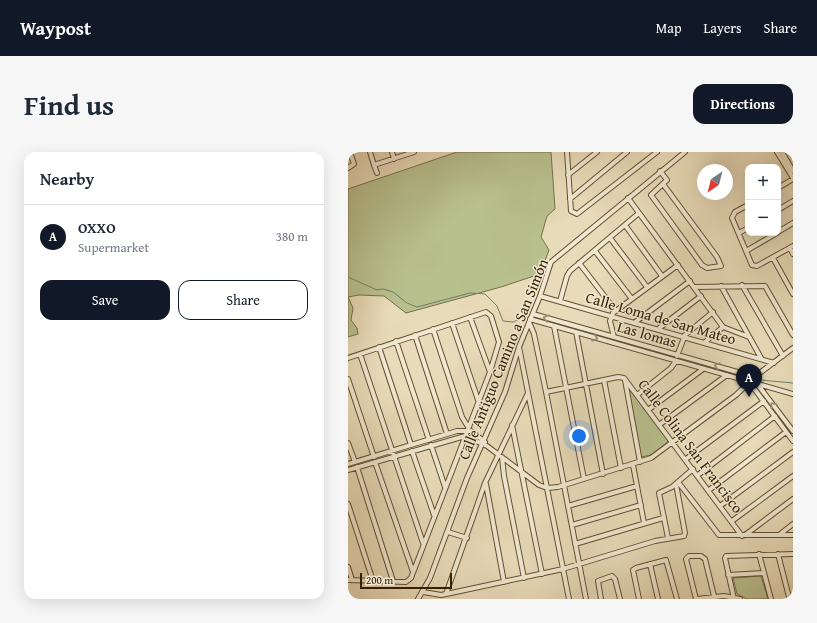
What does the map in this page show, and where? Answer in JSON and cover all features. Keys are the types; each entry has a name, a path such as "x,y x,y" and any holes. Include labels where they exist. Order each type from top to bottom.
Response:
{"street":[{"path":"348,168 354,164 350,152"},
{"path":"370,152 377,173"},
{"path":"392,152 394,159"},
{"path":"374,165 412,152"},
{"path":"567,152 572,213 577,214 582,212 657,152"},
{"path":"568,175 597,152"},
{"path":"570,199 627,152"},
{"name":"Calle Antiguo Camino a San Simón","path":"418,599 430,578 448,532 466,478 504,392 519,347 540,296 551,262 646,182 685,152"},
{"path":"777,152 793,179 781,186"},
{"path":"782,152 793,171"},
{"path":"660,171 667,180 651,195 702,265 707,268 721,266 717,257 663,184"},
{"path":"628,198 723,327 749,337"},
{"path":"781,208 793,201"},
{"path":"745,207 733,214 733,220 753,266 757,266 791,247 793,254"},
{"path":"560,302 567,276 579,263 639,213"},
{"path":"781,230 793,223"},
{"path":"625,225 662,276"},
{"path":"739,233 745,230"},
{"path":"746,251 772,236"},
{"path":"610,238 647,287"},
{"path":"595,251 632,299"},
{"path":"773,258 793,294"},
{"path":"579,263 616,311"},
{"path":"614,337 610,321 611,316 647,287 678,265"},
{"path":"634,323 690,281"},
{"path":"742,285 783,356"},
{"path":"694,287 760,285 766,288 793,335"},
{"path":"721,286 761,358"},
{"name":"Calle Loma de San Mateo","path":"540,296 761,358 774,363"},
{"path":"658,329 701,296"},
{"path":"348,358 486,312 490,316 499,342 490,372 409,580 406,582 350,580 348,567"},
{"path":"677,356 684,337 690,330 713,312"},
{"name":"Las lomas","path":"533,314 744,374 753,379"},
{"path":"470,317 490,372"},
{"path":"530,321 546,392 585,598"},
{"name":"Las lomas","path":"530,321 576,332 791,394"},
{"path":"452,323 474,392 478,400"},
{"path":"554,326 584,479"},
{"path":"705,342 723,327"},
{"path":"433,329 467,429"},
{"path":"576,332 603,474"},
{"path":"415,335 447,434"},
{"path":"396,341 429,440"},
{"path":"379,347 411,445"},
{"path":"519,347 569,599"},
{"path":"348,464 467,429 477,434 487,446 539,485 547,488 564,485 633,465 651,458 736,395 753,379 793,348"},
{"path":"360,354 423,544"},
{"path":"637,395 671,368 676,361"},
{"path":"648,410 703,368"},
{"path":"659,425 727,375"},
{"name":"Calle Colina San Francisco","path":"546,392 618,377 625,379 743,536"},
{"path":"348,379 374,457"},
{"path":"625,379 640,462"},
{"path":"753,379 793,431"},
{"path":"604,380 621,468"},
{"path":"750,383 793,441"},
{"path":"446,594 486,483 528,393"},
{"path":"791,394 793,399"},
{"path":"686,459 764,401"},
{"path":"698,475 775,416"},
{"path":"512,425 523,473 542,574"},
{"path":"709,490 786,432"},
{"path":"348,470 465,436 483,441"},
{"path":"348,443 355,462"},
{"path":"431,445 445,487"},
{"path":"412,451 434,515"},
{"path":"720,506 793,452"},
{"path":"500,455 524,578"},
{"path":"375,462 413,572"},
{"path":"633,465 644,523"},
{"path":"357,467 393,581"},
{"path":"668,538 659,493 677,483 693,469"},
{"path":"732,521 793,476"},
{"path":"486,483 504,582"},
{"path":"423,592 446,594 524,578 579,565 668,538 682,537 685,534 677,483"},
{"name":"Calle Colina San Francisco","path":"677,483 719,535 793,535"},
{"path":"568,506 637,486"},
{"path":"743,536 793,500"},
{"path":"348,504 373,581"},
{"path":"572,525 641,505"},
{"path":"575,544 663,518"},
{"path":"778,535 793,524"},
{"path":"448,532 466,538"},
{"path":"759,554 771,599"},
{"path":"778,554 789,597"},
{"path":"734,598 728,575 726,556 793,554"},
{"path":"714,596 705,559 701,556 689,556 686,559 697,599 714,596 740,599"},
{"path":"639,599 632,572 636,568 667,560 677,599"},
{"path":"650,564 658,599"},
{"path":"728,575 763,573"},
{"path":"601,599 598,581 610,576 615,579 620,599"}],"green space":[{"path":"457,152 551,152 555,209 547,216 541,237 549,250 540,274 501,287 406,313 384,296 359,295 348,297 348,189"},
{"path":"348,297 353,308 351,320 357,328 358,334 348,337"},
{"path":"628,386 669,441 651,455 641,457"},
{"path":"761,576 768,599 747,599 737,594 733,578"}],"waterway":[{"path":"348,277 377,290 383,289 393,292 407,303 417,307 470,293 485,294 497,306 503,321 513,322 527,316"},
{"path":"535,318 672,357"},
{"path":"679,359 746,377"},
{"path":"760,380 793,383"}],"place":[{"name":"OXXO","path":"749,397"}]}
